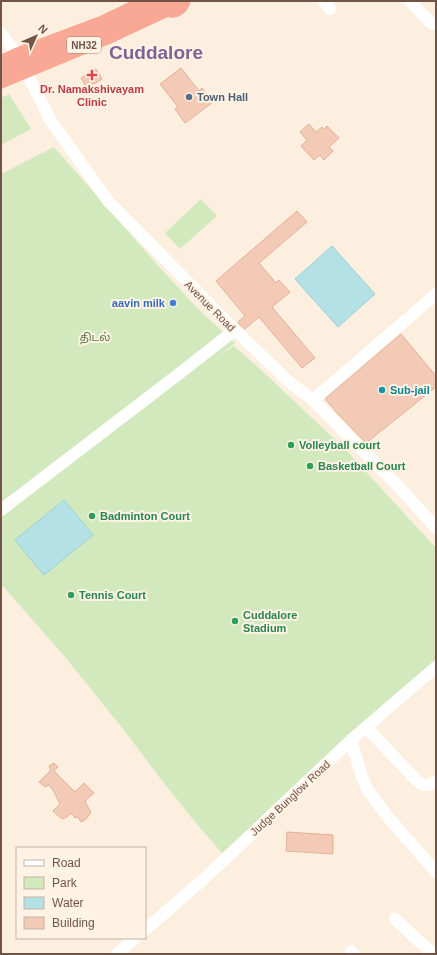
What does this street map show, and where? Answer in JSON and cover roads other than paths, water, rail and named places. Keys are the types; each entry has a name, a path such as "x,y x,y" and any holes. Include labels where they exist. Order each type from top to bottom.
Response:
{"highway":[{"name":"NH32","path":"1,80 21,63 151,1"},
{"name":"NH32","path":"1,64 21,63 108,36 175,3"}],"street":[{"path":"410,1 430,22 436,24"},
{"name":"Avenue Road","path":"1,33 21,63 51,121 108,201 235,330 288,381 313,400 399,487 436,528"},
{"path":"313,400 436,294"},
{"path":"1,510 235,330"},
{"name":"Judge Bunglow Road","path":"146,929 206,877 351,740 436,667"},
{"path":"366,727 421,785 428,786 436,781"},
{"path":"351,740 362,777 368,790 387,816 436,872"},
{"path":"395,919 434,954 436,951"},
{"path":"117,954 134,939"}],"water":[{"path":"332,246 375,294 338,327 295,279"},
{"path":"64,500 93,535 44,575 15,540"}],"place":[{"name":"Dr. Namakshivayam Clinic","path":"92,75"},
{"name":"Town Hall","path":"189,97"},
{"name":"aavin milk","path":"173,303"},
{"name":"Sub-jail","path":"382,390"},
{"name":"Volleyball court","path":"291,445"},
{"name":"Basketball Court","path":"310,466"},
{"name":"Badminton Court","path":"92,516"},
{"name":"Tennis Court","path":"71,595"},
{"name":"Cuddalore Stadium","path":"235,621"}],"district":[{"name":"Cuddalore","path":"156,52"}],"park label":[{"name":"திடல்","path":"95,337"}]}
